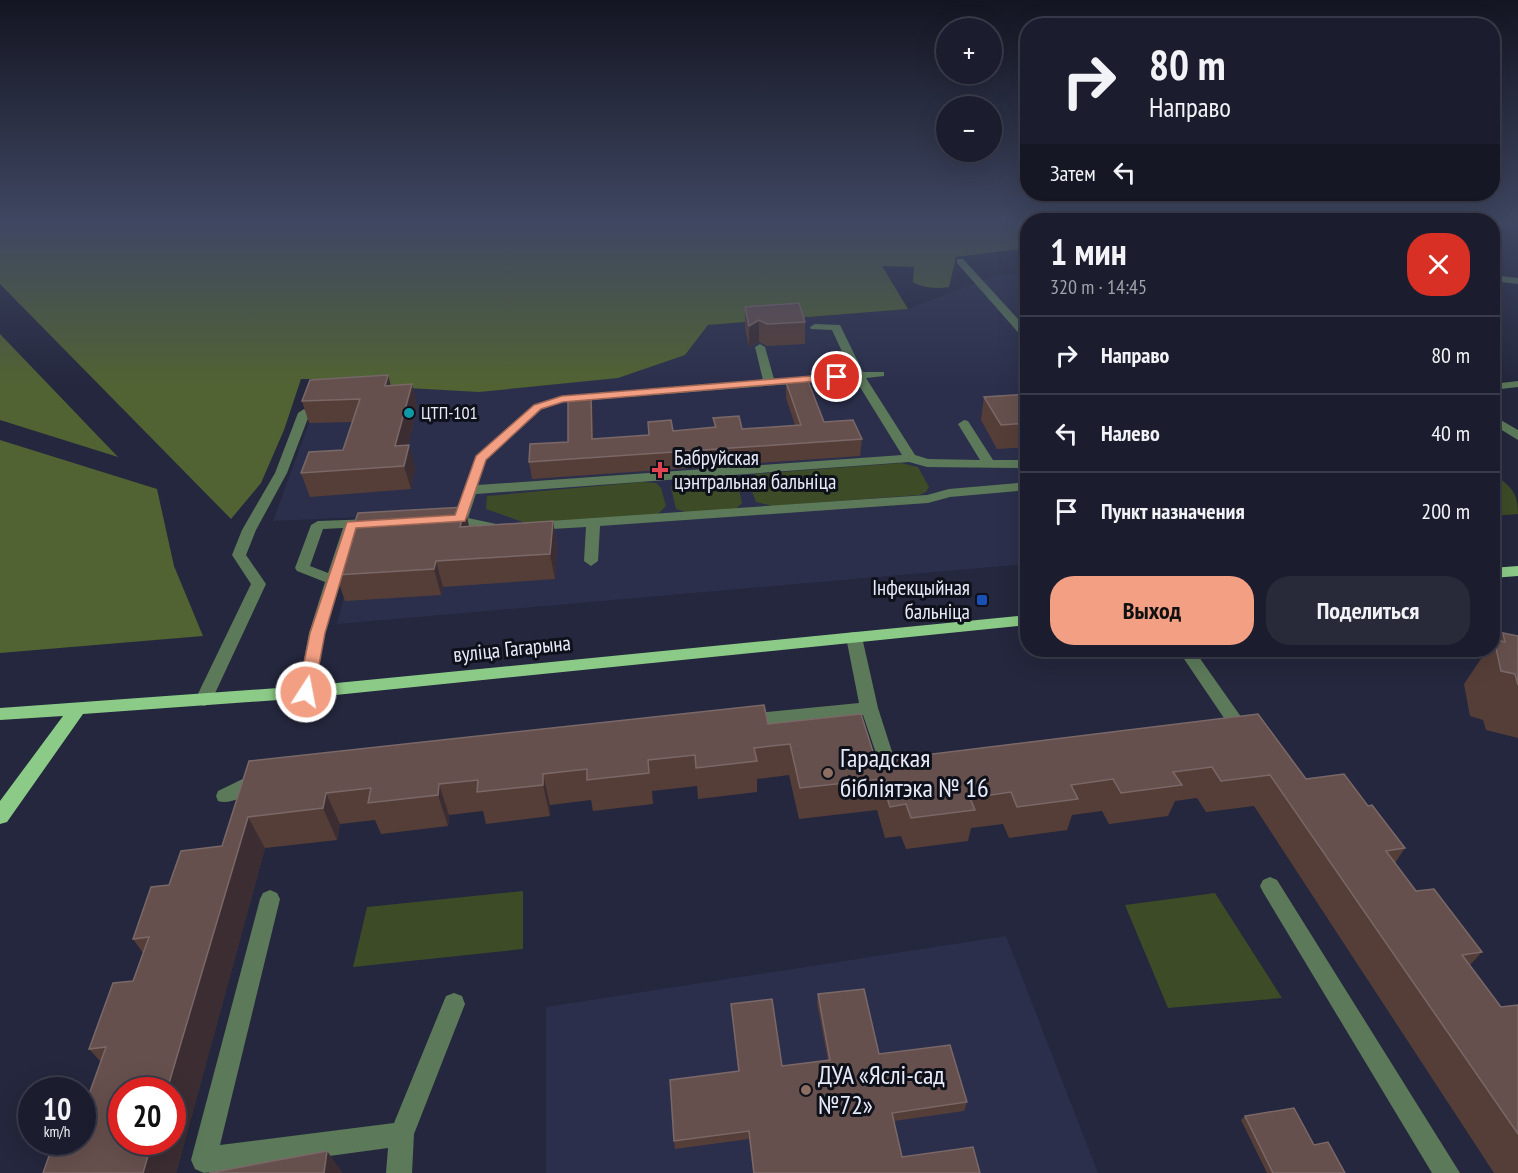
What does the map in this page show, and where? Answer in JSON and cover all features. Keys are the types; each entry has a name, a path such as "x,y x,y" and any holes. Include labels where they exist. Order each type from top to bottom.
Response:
{"main road":[{"path":"1500,572 1518,571"},
{"name":"вуліца Гагарына","path":"0,714 306,692 1020,621"},
{"path":"0,816 77,710"}],"street":[{"path":"975,278 1020,328"},
{"path":"1500,279 1518,281"},
{"path":"815,327 836,327 859,375 909,458"},
{"path":"760,347 770,382"},
{"path":"880,374 562,399 538,407 480,459 460,518 444,520 490,529 928,499 949,493 1020,487"},
{"path":"1500,386 1518,384"},
{"path":"204,700 259,584 239,555 249,530 281,473 304,413"},
{"path":"964,424 988,462"},
{"path":"1500,424 1518,436"},
{"path":"470,490 909,458 927,463 1020,464"},
{"path":"591,561 593,522"},
{"path":"334,580 302,568 318,525 384,523"},
{"path":"306,692 317,633 351,524"},
{"path":"854,637 869,708 889,769 912,766"},
{"path":"1191,657 1238,726 1215,729"},
{"path":"736,722 869,708"},
{"path":"225,796 264,776 276,774"},
{"path":"1270,886 1447,1173"},
{"path":"270,898 204,1160 402,1134"},
{"path":"399,1173 402,1134 454,1004"}],"shaded area":[{"name":"Бабруйская цэнтральная бальніца","path":"991,278 1020,278 1020,565 337,624 364,517 273,521 320,393 685,355 708,325 908,309"},
{"name":"ДУА «Яслі-сад №72»","path":"1006,936 1098,1173 546,1173 546,1007"}],"green space":[{"path":"0,278 889,278 908,309 708,325 685,355 618,378 479,392 390,387 336,379 301,379 284,430 261,483 231,519 0,284"},
{"path":"913,278 951,278 949,287 930,288 913,282"},
{"path":"0,334 118,457 0,420"},
{"path":"0,440 157,489 174,566 203,636 0,653"},
{"path":"901,463 918,467 929,487 926,492 919,495 773,506 756,502 747,478 755,474"},
{"path":"726,476 737,481 742,503 735,510 692,514 676,509 671,487 677,481"},
{"path":"1500,479 1515,494 1518,514 1500,515"},
{"path":"642,482 656,483 661,488 666,506 655,517 531,525 486,509 487,496"},
{"path":"523,891 523,949 353,967 367,907"},
{"path":"1215,893 1282,998 1168,1008 1125,905"}],"building":[{"path":"799,303 805,322 767,324 759,320 749,326 745,307"},
{"path":"388,375 385,386 412,384 395,446 409,445 404,466 301,473 309,452 343,450 360,399 302,401 310,380"},
{"path":"808,381 824,422 853,420 862,439 529,462 530,444 568,442 568,396 591,395 592,439 649,435 648,422 671,420 673,431 716,427 713,418 739,416 742,429 801,425 786,382"},
{"path":"1020,395 1020,424 1001,425 984,397"},
{"path":"465,507 460,527 553,521 550,554 436,561 434,569 336,575 358,513"},
{"path":"1503,633 1518,636 1518,685 1515,674 1501,671 1498,657 1500,657 1500,641 1505,642"},
{"path":"764,705 768,724 861,714 876,761 1258,714 1306,779 1344,774 1368,806 1372,805 1405,848 1386,851 1416,891 1434,889 1482,952 1462,955 1501,1007 1518,1005 1518,1134 1270,775 1221,781 1212,767 1173,772 1182,785 1121,793 1113,779 1071,785 1078,799 1017,807 1011,792 970,798 975,810 911,818 906,804 890,807 881,779 800,788 790,744 754,748 757,761 696,768 695,755 648,760 649,773 587,780 587,769 543,774 543,785 477,792 478,780 439,784 438,795 368,803 371,788 326,793 323,808 248,817 171,1077 108,1077 108,1155 148,1155 143,1173 43,1173 49,1155 96,1155 95,1077 106,1047 89,1049 113,983 133,981 149,937 133,939 151,887 169,885 181,851 222,846 249,761"},
{"name":"ДУА «Яслі-сад №72»","path":"864,989 879,1054 950,1045 967,1102 892,1113 902,1157 973,1147 980,1173 754,1173 749,1131 674,1141 670,1080 739,1071 731,1004 772,999 782,1066 830,1060 818,994"},
{"path":"1294,1108 1314,1145 1328,1142 1345,1173 1273,1173 1245,1116"},
{"path":"327,1151 324,1173 209,1173"}],"place":[{"name":"ЦТП-101","path":"409,413"},
{"name":"Бабруйская цэнтральная бальніца","path":"660,470"},
{"name":"Інфекцыйная бальніца","path":"982,600"},
{"name":"Гарадская бібліятэка № 16","path":"828,773"},
{"name":"ДУА «Яслі-сад №72»","path":"806,1090"}],"route":[{"path":"306,692 317,633 351,524 460,518 480,459 538,407 562,399 837,377"}]}
